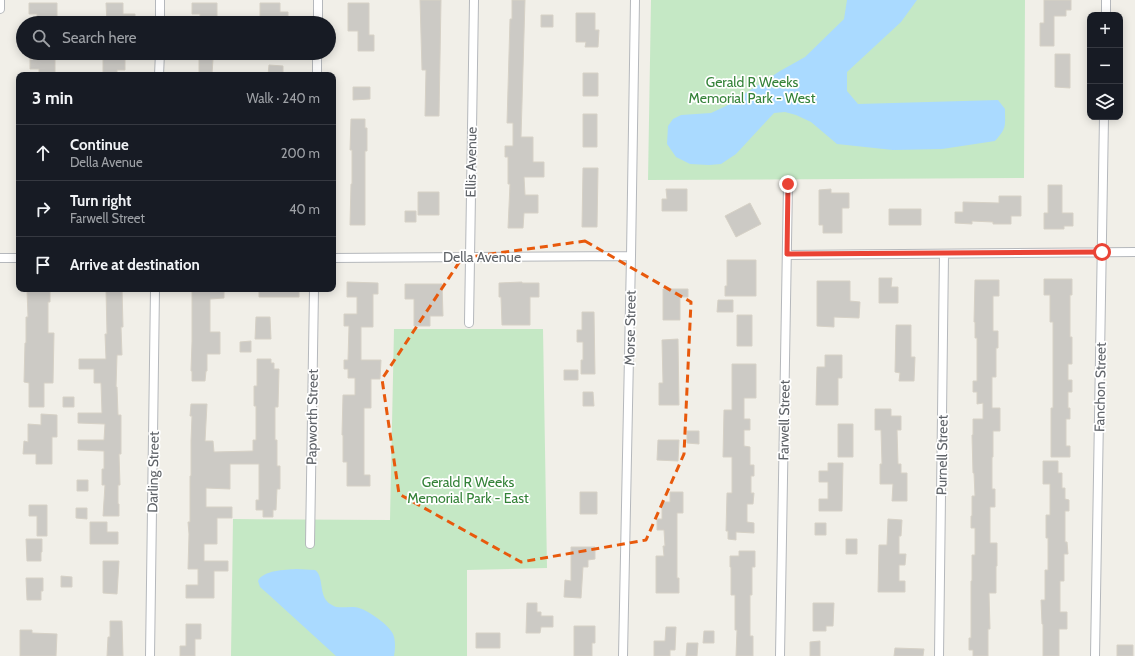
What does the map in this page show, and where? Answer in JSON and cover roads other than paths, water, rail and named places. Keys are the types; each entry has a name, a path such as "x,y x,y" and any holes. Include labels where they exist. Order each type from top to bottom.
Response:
{"street":[{"path":"0,0 0,9"},
{"path":"160,0 160,16"},
{"path":"318,0 318,16"},
{"name":"Ellis Avenue","path":"468,324 474,0"},
{"name":"Morse Street","path":"623,656 635,0"},
{"path":"1106,0 1106,12"},
{"path":"159,72 160,60"},
{"path":"317,60 317,72"},
{"name":"Fanchon Street","path":"1095,656 1104,120"},
{"name":"Farwell Street","path":"780,656 788,184"},
{"path":"787,254 1135,252"},
{"name":"Purnell Street","path":"939,656 944,254"},
{"name":"Della Avenue","path":"336,258 631,256"},
{"path":"0,258 16,258"},
{"name":"Darling Street","path":"150,656 156,292"},
{"name":"Papworth Street","path":"310,544 314,292"}],"water":[{"path":"847,0 917,0 901,22 847,72 847,91 858,104 998,100 1005,109 1005,123 1002,133 995,141 942,149 893,150 837,144 811,122 785,112 774,113 736,154 721,164 690,164 676,157 667,144 668,126 673,119 681,115 711,113 726,106 780,71 805,57 844,19"},
{"path":"296,569 316,571 319,575 322,592 325,599 332,605 338,607 359,608 368,612 391,630 395,645 394,656 336,656 260,587 258,581 264,575 280,570"}],"park label":[{"name":"Gerald R Weeks Memorial Park - West","path":"752,90"},
{"name":"Gerald R Weeks Memorial Park - East","path":"468,490"}]}
